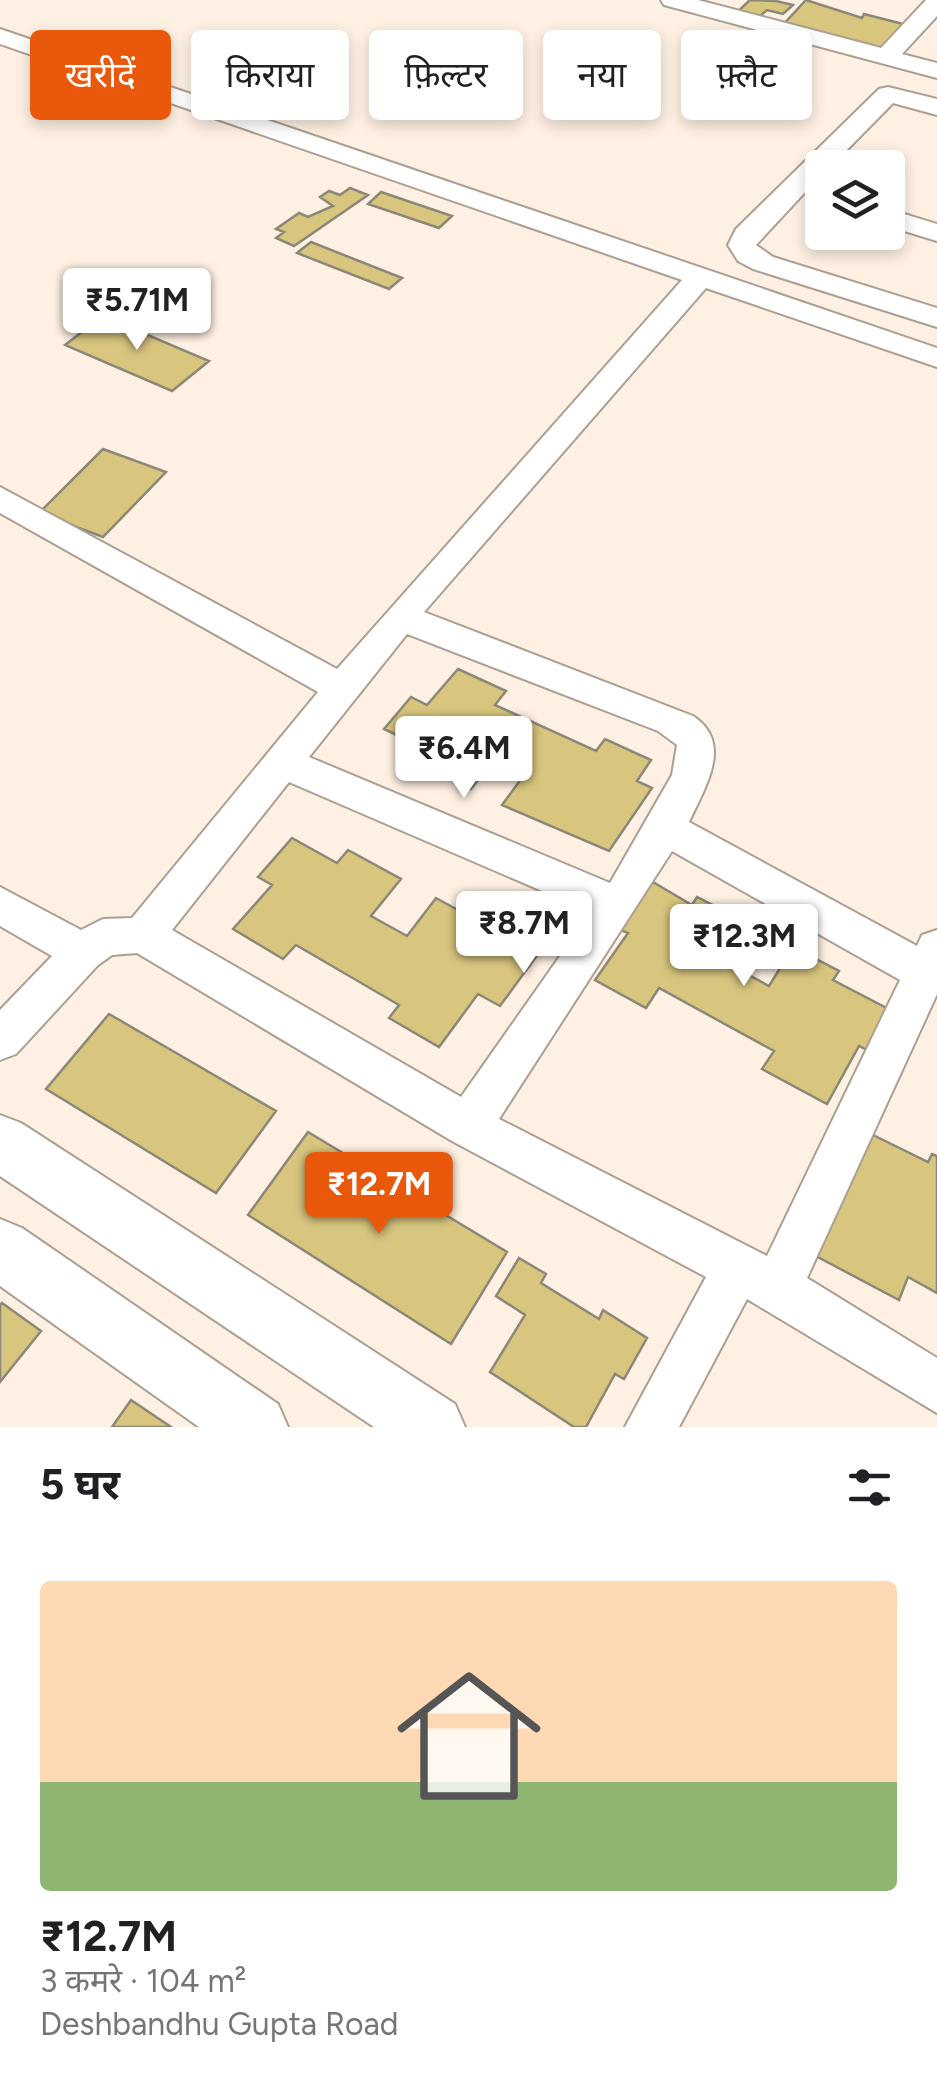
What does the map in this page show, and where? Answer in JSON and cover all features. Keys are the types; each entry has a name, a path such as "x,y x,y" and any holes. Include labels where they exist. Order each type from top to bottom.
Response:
{"street":[{"path":"672,0 937,72"},
{"path":"889,58 937,2"},
{"path":"0,36 937,358"},
{"path":"937,107 888,94 791,188 746,235 742,245 748,255 937,318"},
{"path":"791,188 805,192"},
{"path":"905,222 937,232"},
{"path":"143,935 400,617 699,278"},
{"path":"0,498 342,689"},
{"path":"400,617 671,721 691,734 698,748 694,769 665,828 468,1126"},
{"path":"284,763 616,904"},
{"path":"651,1427 758,1276 928,987 665,828"},
{"path":"0,905 82,952"},
{"path":"0,1040 82,952 102,938 143,935 468,1126 758,1276 937,1387"},
{"path":"0,1144 432,1427"},
{"path":"0,1249 255,1427"}],"building":[{"path":"750,0 793,5 783,14 767,10 758,18 734,15"},
{"path":"806,0 862,18 864,14 907,25 882,54 812,36 812,30 780,28"},
{"path":"350,188 368,195 294,246 276,238 284,232 276,229 299,213 308,217 333,206 320,197 329,191 340,195"},
{"path":"381,192 452,216 439,228 368,204"},
{"path":"311,242 402,278 389,289 297,253"},
{"path":"103,316 209,361 172,391 65,345"},
{"path":"103,449 166,472 103,537 39,513"},
{"path":"458,669 506,691 495,705 596,751 605,739 651,760 637,781 652,788 609,851 502,805 524,775 493,760 471,789 420,764 431,751 384,729 411,697 427,705"},
{"path":"292,838 337,863 348,850 401,879 371,916 407,936 436,898 538,954 500,1006 478,994 439,1047 389,1018 399,1005 296,945 283,959 233,929 272,885 258,877"},
{"path":"641,875 692,905 697,897 745,922 721,960 769,986 793,947 839,971 833,980 900,1015 879,1056 859,1046 827,1104 762,1069 774,1051 659,988 646,1008 595,980 628,933 611,926"},
{"path":"109,1014 276,1111 216,1193 46,1089"},
{"path":"308,1132 507,1252 451,1344 248,1215"},
{"path":"867,1132 928,1162 932,1154 937,1156 937,1293 908,1277 899,1300 812,1254"},
{"path":"519,1258 546,1274 541,1283 599,1319 603,1310 647,1338 624,1379 615,1374 586,1427 574,1427 490,1372 525,1315 496,1296"},
{"path":"0,1305 41,1331 0,1382"},
{"path":"131,1400 171,1427 112,1427"}]}
